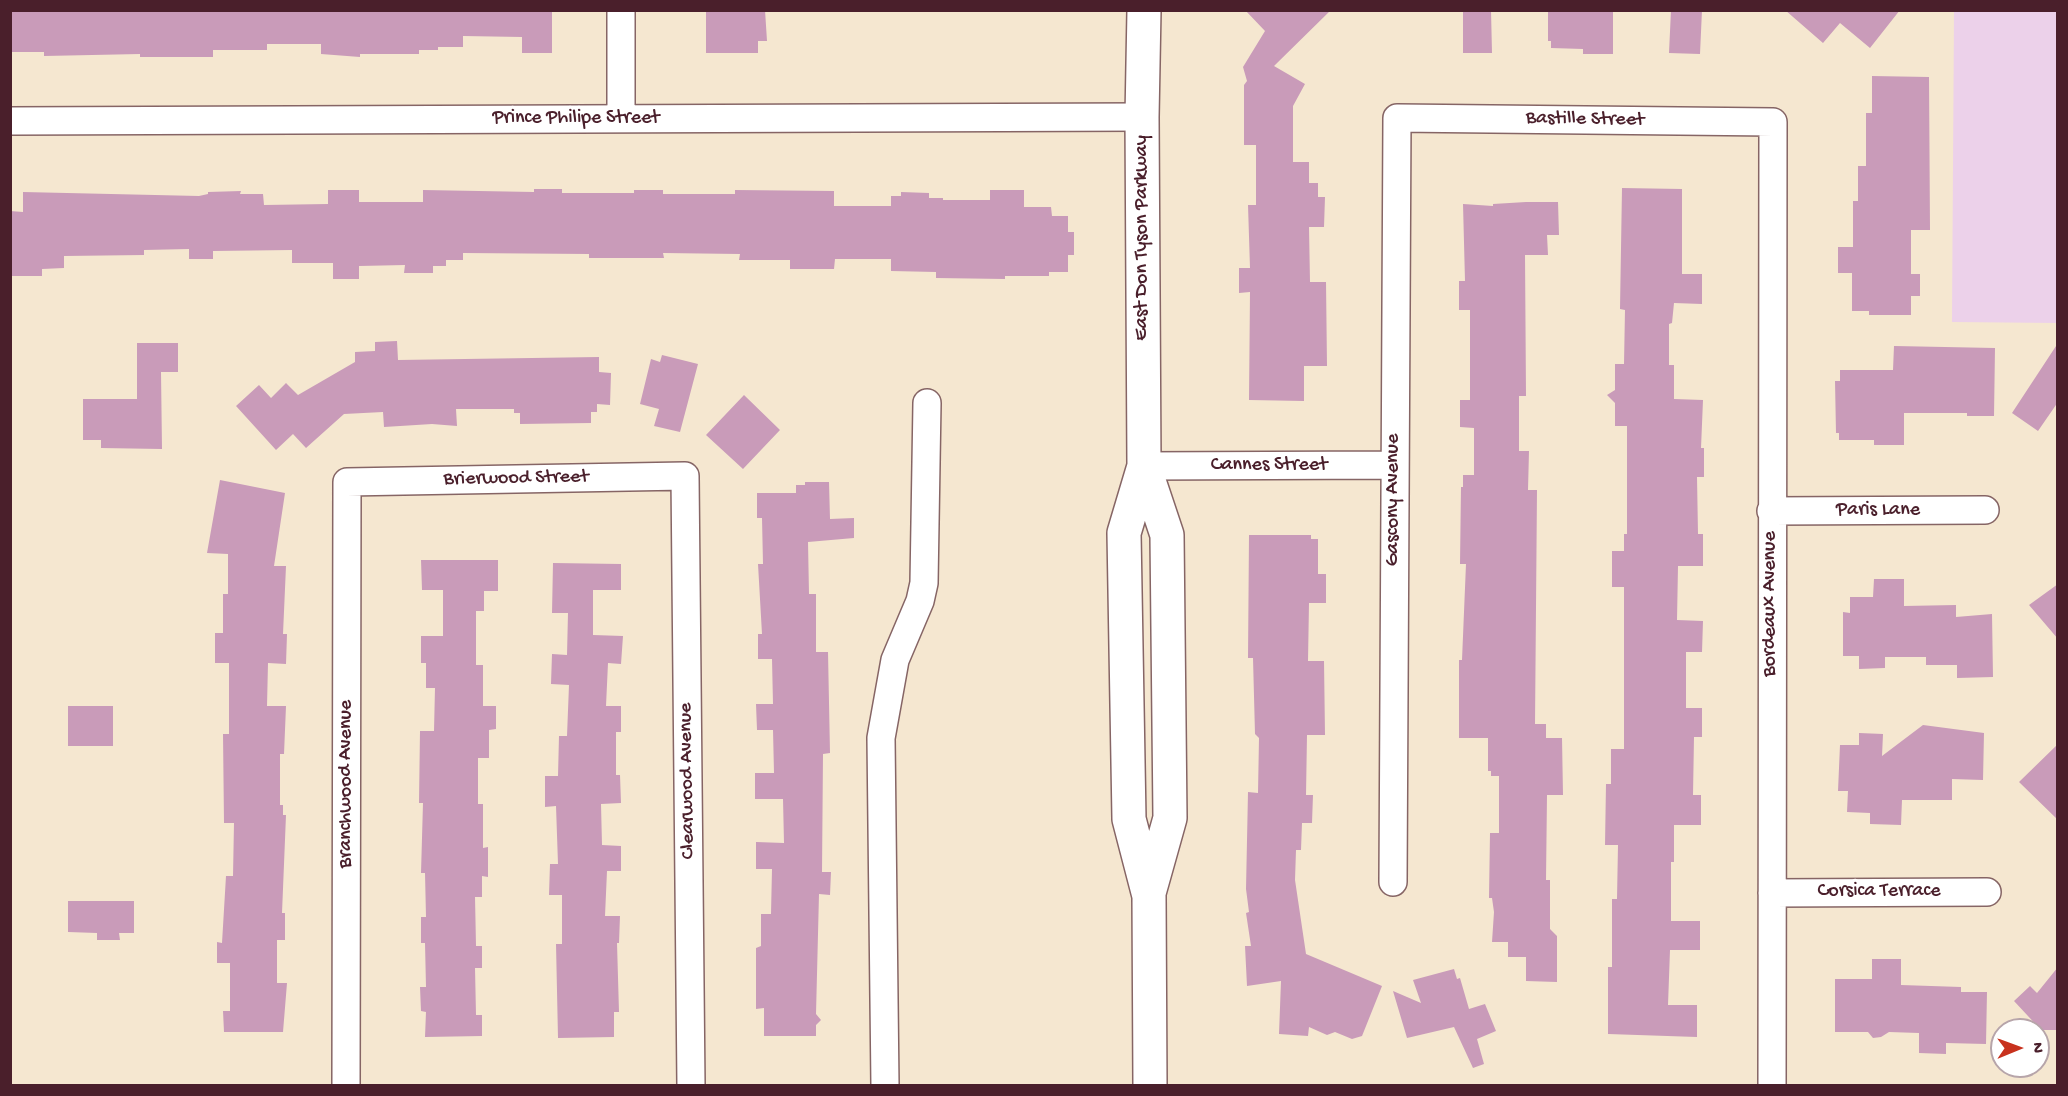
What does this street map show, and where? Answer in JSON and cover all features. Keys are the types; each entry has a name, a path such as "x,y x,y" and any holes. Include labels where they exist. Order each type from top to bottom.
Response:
{"main road":[{"name":"East Don Tyson Parkway","path":"1144,10 1142,117 1144,466 1124,532 1130,819 1149,896 1150,1086"}],"street":[{"path":"621,10 621,119"},
{"name":"Prince Philipe Street","path":"10,121 1142,117"},
{"name":"Bastille Street","path":"1397,118 1773,122"},
{"name":"Gascony Avenue","path":"1393,882 1397,118"},
{"name":"Bordeaux Avenue","path":"1772,1086 1773,122"},
{"path":"885,1086 881,738 895,660 920,601 924,583 927,403"},
{"name":"Cannes Street","path":"1144,466 1394,465"},
{"name":"Brierwood Street","path":"347,482 685,476"},
{"name":"Clearwood Avenue","path":"685,476 690,1086"},
{"name":"Branchwood Avenue","path":"346,1086 347,482"},
{"name":"Paris Lane","path":"1771,511 1985,510"},
{"name":"Corsica Terrace","path":"1772,893 1987,892"}],"shaded area":[{"path":"1954,11 2057,11 2057,323 1952,322"}],"building":[{"path":"10,10 552,10 552,53 522,53 522,37 463,36 463,47 419,50 419,54 360,54 360,57 321,54 321,44 267,44 267,50 213,50 213,57 140,57 140,54 44,56 44,52 10,52"},
{"path":"706,10 765,10 767,41 758,41 758,53 706,53"},
{"path":"1245,10 1331,10 1274,66 1305,84 1293,106 1293,162 1309,162 1309,183 1318,183 1318,197 1325,197 1324,227 1309,227 1310,282 1326,282 1327,366 1304,366 1304,401 1249,400 1250,292 1239,293 1239,268 1250,268 1248,205 1256,205 1256,145 1244,145 1244,85 1247,81 1243,67 1265,31"},
{"path":"1463,10 1491,10 1492,53 1463,53"},
{"path":"1548,10 1613,10 1613,54 1583,54 1583,49 1551,48 1551,41 1548,41"},
{"path":"1671,10 1702,10 1700,54 1669,53"},
{"path":"1785,10 1900,10 1870,48 1840,23 1823,43"},
{"path":"1872,76 1929,77 1930,230 1911,230 1911,274 1920,274 1920,296 1911,296 1911,315 1869,315 1869,311 1852,311 1852,273 1838,273 1838,247 1853,247 1853,201 1858,201 1858,166 1866,166 1866,113 1872,113"},
{"path":"1622,188 1682,189 1682,274 1702,274 1702,304 1674,303 1672,323 1669,324 1669,365 1674,365 1674,399 1703,400 1701,448 1704,448 1704,477 1697,477 1698,534 1703,534 1703,566 1678,566 1677,620 1703,621 1702,652 1686,652 1686,708 1702,708 1702,737 1694,737 1693,795 1701,795 1701,825 1674,825 1674,862 1671,862 1671,921 1700,921 1700,950 1670,950 1668,1005 1697,1005 1697,1037 1608,1034 1608,967 1612,967 1612,899 1617,899 1618,845 1605,845 1606,784 1611,784 1611,749 1624,749 1624,587 1612,587 1612,551 1624,551 1624,534 1627,534 1627,426 1615,426 1615,403 1607,395 1615,390 1615,364 1624,364 1625,310 1620,309"},
{"path":"534,189 562,189 562,193 634,193 634,190 663,190 663,194 735,194 735,190 834,191 834,206 891,206 891,196 901,196 901,192 929,193 929,198 943,198 943,200 990,200 990,190 1024,190 1024,207 1051,207 1052,216 1068,216 1068,232 1074,232 1074,255 1068,255 1068,272 1049,272 1049,276 1005,276 1005,279 936,278 936,272 891,271 891,259 835,259 834,269 790,269 790,260 739,260 740,254 663,253 664,258 589,258 589,254 463,253 463,260 446,260 446,266 433,266 433,273 404,273 405,265 359,266 359,279 333,279 333,263 292,263 292,250 213,251 213,259 189,259 189,249 144,250 144,255 64,256 64,268 42,269 42,276 10,276 10,211 23,212 23,192 199,196 208,194 208,192 241,191 240,194 263,194 264,205 328,204 328,190 359,190 359,202 423,202 423,190 534,192"},
{"path":"1558,202 1559,235 1547,235 1548,255 1525,255 1526,396 1519,396 1519,451 1529,451 1528,490 1537,490 1535,724 1546,724 1546,738 1562,738 1563,795 1547,795 1546,880 1550,880 1550,929 1557,936 1557,982 1526,981 1526,957 1508,957 1508,942 1492,942 1494,912 1492,898 1489,898 1490,833 1499,833 1499,776 1491,776 1491,771 1488,771 1488,738 1459,738 1459,660 1462,660 1466,564 1460,564 1461,487 1463,487 1463,475 1474,475 1474,428 1460,427 1460,400 1470,400 1470,310 1459,310 1459,281 1465,281 1463,204 1493,206 1493,204"},
{"path":"397,341 398,360 599,357 599,372 611,373 610,405 597,404 597,412 591,412 591,423 520,424 520,413 514,413 514,409 456,409 457,426 432,424 384,427 383,412 344,414 306,448 293,434 276,450 236,406 259,385 271,398 286,383 298,395 355,362 355,352 375,351 375,342"},
{"path":"137,343 178,343 178,372 161,372 162,449 101,448 101,440 83,440 83,399 137,399"},
{"path":"2058,343 2058,402 2038,431 2012,413"},
{"path":"1894,346 1995,348 1994,416 1967,416 1967,413 1904,413 1904,445 1874,445 1874,440 1839,440 1839,433 1836,433 1835,381 1840,381 1840,370 1893,370"},
{"path":"662,355 698,364 680,432 654,426 659,409 640,404 651,359 660,362"},
{"path":"744,395 780,430 743,469 706,435"},
{"path":"220,480 285,493 274,566 286,566 283,634 287,634 286,664 268,663 267,706 286,706 284,754 280,754 280,805 283,805 283,815 286,815 282,913 285,913 285,940 277,940 277,983 287,983 283,1032 224,1032 223,1011 230,1011 230,963 217,963 217,942 222,943 226,876 233,876 234,823 224,823 223,734 229,734 229,663 215,663 215,633 223,633 223,594 228,594 228,554 207,553"},
{"path":"805,482 829,482 830,519 854,518 854,538 808,542 809,594 816,594 816,652 828,652 830,753 823,754 822,872 831,872 830,895 819,894 816,1014 821,1020 816,1025 816,1036 764,1036 764,1008 756,1009 756,948 761,946 761,914 771,914 772,869 756,869 756,842 784,843 783,799 755,799 755,773 774,773 773,730 757,730 756,704 773,704 772,659 758,659 758,634 762,634 758,564 763,564 762,518 757,518 757,493 796,493 796,485 805,485"},
{"path":"1249,535 1311,535 1311,539 1318,539 1318,574 1326,574 1326,603 1309,603 1308,661 1324,661 1325,735 1307,735 1306,795 1313,795 1312,823 1302,823 1301,850 1296,850 1295,880 1306,954 1382,986 1362,1036 1352,1039 1335,1032 1327,1035 1309,1027 1308,1036 1279,1034 1281,981 1247,986 1245,946 1251,946 1246,913 1249,912 1246,889 1248,792 1258,793 1259,738 1255,734 1253,658 1248,658"},
{"path":"421,560 498,560 498,591 484,591 484,611 476,611 476,665 483,665 483,706 496,706 496,729 489,730 489,758 478,758 478,804 483,804 483,848 488,847 488,877 482,876 482,897 475,897 476,946 482,946 482,968 475,968 476,1015 482,1015 482,1036 425,1037 426,1012 421,1011 420,987 426,987 425,943 421,943 421,917 426,917 425,873 421,873 423,803 419,803 420,731 434,731 435,688 426,688 426,663 421,663 421,636 443,636 443,590 422,590"},
{"path":"553,563 621,564 621,590 593,590 593,635 623,636 621,664 608,663 606,706 621,706 621,732 616,732 616,775 620,775 621,803 601,804 602,845 621,846 621,871 607,871 605,916 620,916 619,943 617,943 619,1012 614,1012 614,1037 558,1038 556,944 562,944 562,895 549,895 550,864 558,864 556,806 545,807 545,776 558,776 559,736 567,736 569,685 551,684 552,654 567,655 568,613 552,613"},
{"path":"1874,579 1904,579 1904,606 1956,605 1956,617 1992,614 1993,677 1957,678 1957,665 1926,665 1926,657 1885,657 1885,668 1859,669 1859,656 1843,656 1843,612 1850,613 1850,597 1873,597"},
{"path":"2058,584 2058,639 2029,605"},
{"path":"68,706 113,706 113,746 68,746"},
{"path":"1923,725 1984,733 1983,780 1952,779 1952,800 1902,800 1901,825 1870,824 1870,813 1847,812 1848,791 1838,791 1840,745 1859,745 1859,733 1883,734 1882,756"},
{"path":"2058,744 2058,820 2019,782"},
{"path":"68,901 134,901 134,933 119,933 120,940 97,940 97,933 68,932"},
{"path":"1872,959 1901,959 1901,985 1961,987 1961,992 1987,992 1986,1044 1946,1043 1946,1054 1919,1053 1919,1033 1889,1032 1881,1037 1873,1038 1868,1032 1835,1032 1835,979 1872,979"},
{"path":"2058,967 2058,1030 2050,1030 2050,1018 2030,1018 2014,1001 2030,986 2037,993"},
{"path":"1454,969 1457,979 1460,978 1469,1009 1485,1004 1496,1031 1477,1039 1484,1064 1473,1068 1454,1027 1407,1038 1393,991 1421,1003 1413,980"}]}
